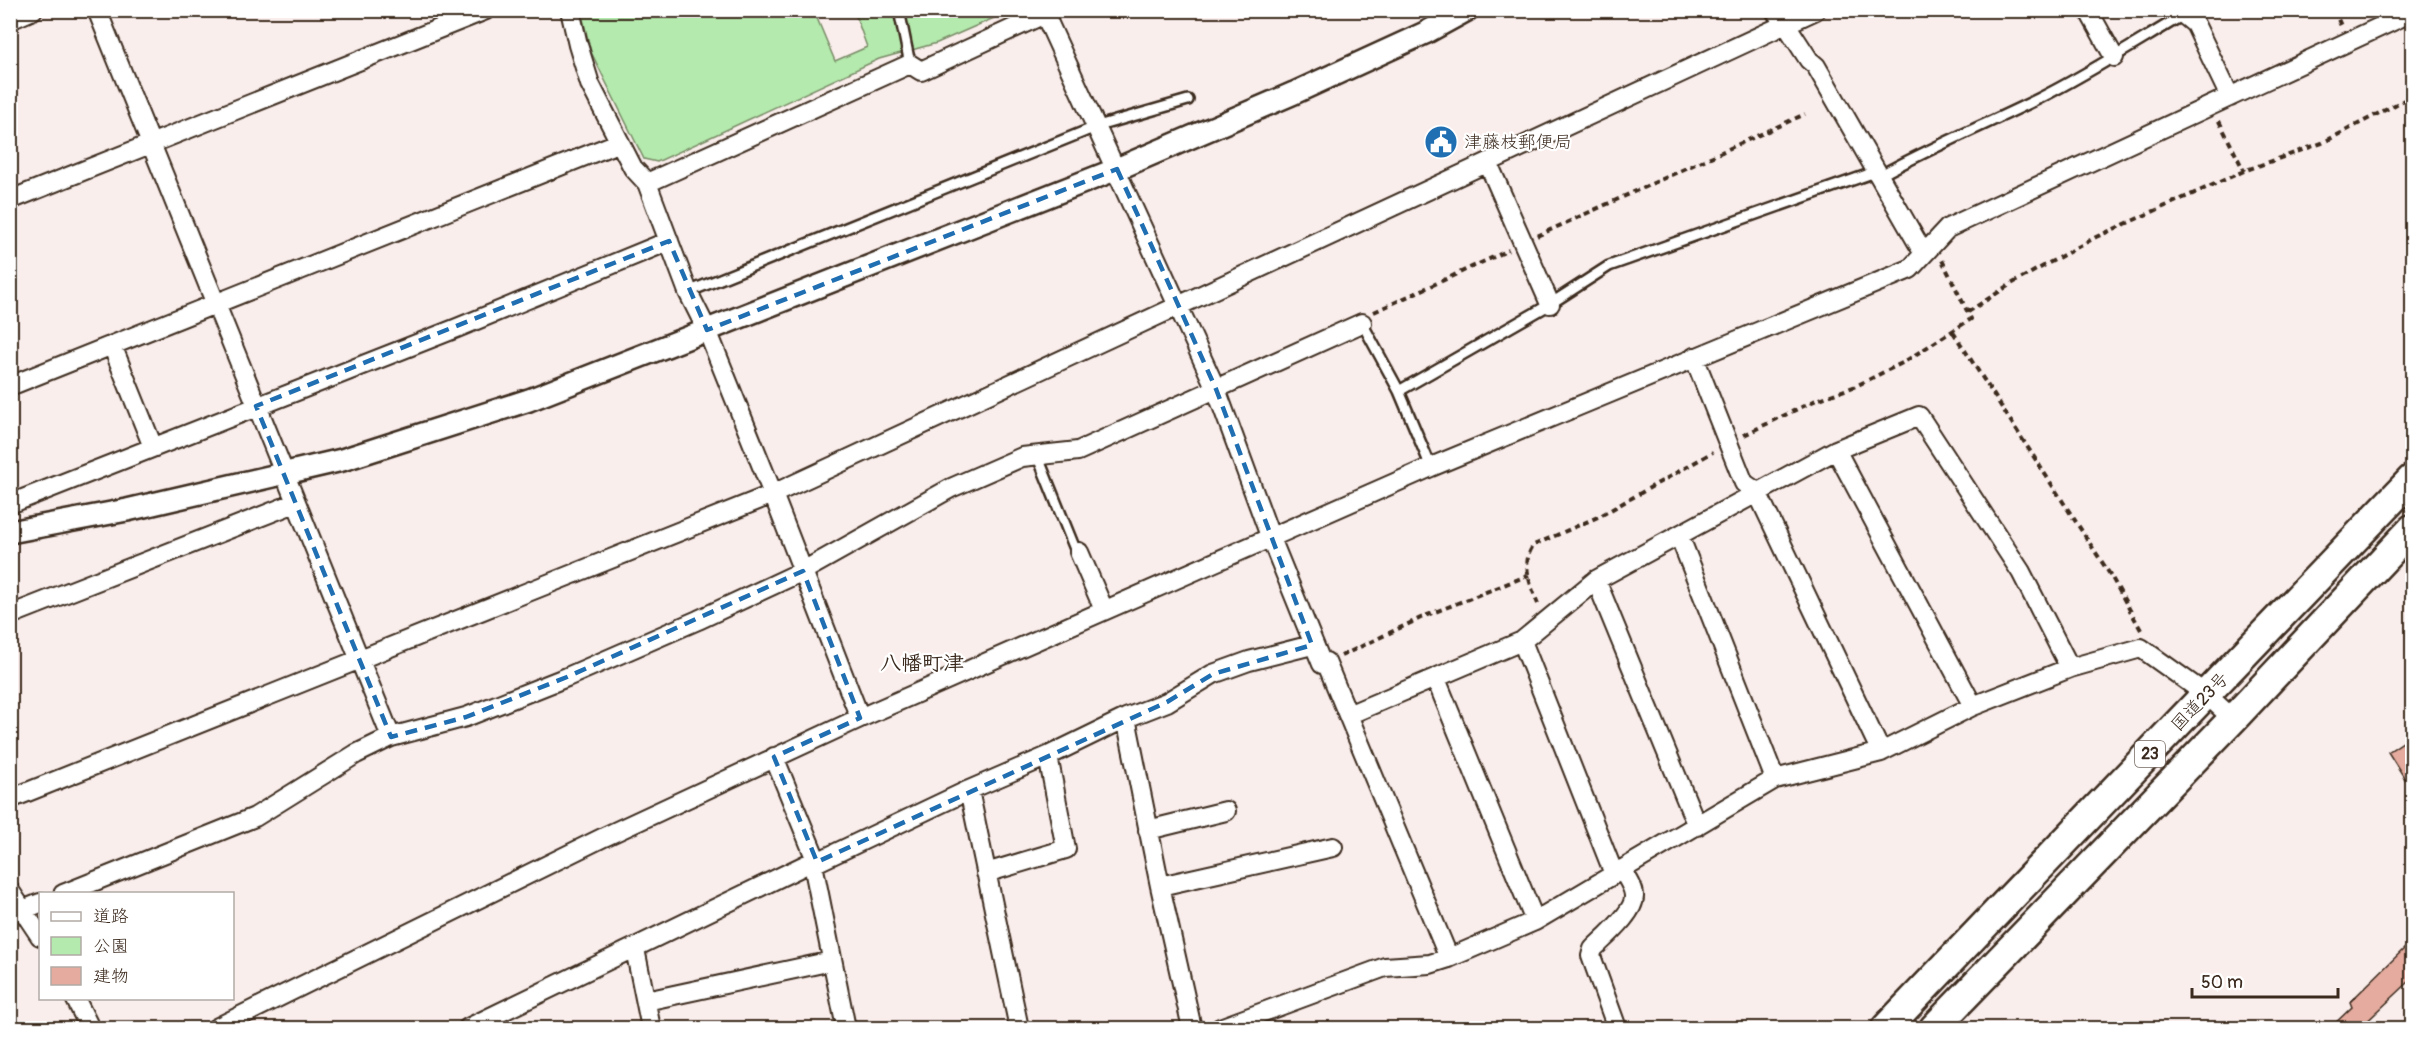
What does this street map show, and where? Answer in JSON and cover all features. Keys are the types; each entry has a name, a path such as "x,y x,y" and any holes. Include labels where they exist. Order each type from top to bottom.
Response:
{"highway":[{"name":"国道23号","path":"1886,1029 2412,479"},
{"name":"国道23号","path":"1934,1029 2233,719 2412,529"}],"street":[{"path":"10,20 33,10"},
{"path":"97,10 391,737"},
{"path":"10,200 486,10"},
{"path":"570,10 590,84 633,168 647,183 688,292 707,330 860,718"},
{"path":"10,532 127,510 342,460 529,400 1117,169 1294,93 1425,33 1467,10"},
{"path":"10,799 773,494 1488,163 1782,18 1816,10"},
{"path":"2088,10 2114,57"},
{"path":"216,1029 604,837 860,718 1431,466 1910,269 1948,228 2412,12"},
{"path":"647,183 910,64 921,71 1049,13 1216,389 1312,645 1324,663 1348,715 1449,958"},
{"path":"2188,13 2230,96"},
{"path":"1782,18 1809,60 1816,66 1879,173 1929,248"},
{"path":"10,386 620,142"},
{"path":"1488,163 1524,243 1526,254 1550,304"},
{"path":"10,504 457,328 669,241"},
{"path":"68,892 255,817 356,754 391,737 466,717 567,677 803,571 951,488 1022,457 1078,451 1362,323"},
{"path":"112,345 153,447"},
{"path":"1694,357 1744,483 1757,492 1881,753"},
{"path":"1348,715 1522,641 1596,580 1836,450 1919,416 2021,572 2070,668"},
{"path":"1836,450 1973,706"},
{"path":"10,615 295,503"},
{"path":"1679,536 1776,779"},
{"path":"1079,552 1104,610"},
{"path":"1596,580 1696,826"},
{"path":"1522,641 1618,871 1633,891 1633,903 1624,917 1593,949 1591,956 1617,1029"},
{"path":"473,1027 805,865 815,863 1126,718 1167,702 1213,674 1249,661 1312,645"},
{"path":"1220,1029 1385,968 1430,964 1449,958 1535,921 1776,779 1881,753 1973,706 2070,668 2141,648 2207,695 2233,719"},
{"path":"1436,679 1535,921"},
{"path":"1126,718 1192,1029"},
{"path":"986,873 1066,849 1048,756"},
{"path":"774,757 815,863 846,1029"},
{"path":"969,790 1019,1029"},
{"path":"1148,830 1226,811"},
{"path":"1160,886 1333,847"},
{"path":"10,891 20,911 39,935"},
{"path":"20,911 39,903"},
{"path":"635,949 651,1029"},
{"path":"646,1001 832,961"},
{"path":"76,1000 90,1029"}],"lane":[{"path":"899,10 910,64"},
{"path":"1398,391 1550,304 1609,266 1879,173 2037,99 2188,13"},
{"path":"688,292 1098,126 1188,100"},
{"path":"1362,323 1398,391 1431,466"},
{"path":"1037,455 1075,549 1079,552"}],"path":[{"path":"1968,312 2020,279 2096,237 2244,171 2322,143 2412,96"},
{"path":"2211,105 2244,171"},
{"path":"1362,323 1362,317 1805,114"},
{"path":"1545,622 1529,574 1527,555 1534,545 1600,516 1728,443 1814,401 1856,386 1904,362 1971,320 1929,248"},
{"path":"1953,332 2112,576 2144,637 2141,648"},
{"path":"1324,663 1425,616 1529,574"}],"highlighted area":[{"path":"1117,169 1216,389 1312,645 1213,674 1167,702 817,862 774,757 860,718 803,571 567,677 466,717 391,737 256,406 669,241 707,330"}],"green space":[{"path":"737,10 740,15 750,11 814,11 835,61 867,47 854,11 1010,11 937,43 879,59 657,162 644,159 591,52 581,11"}],"building":[{"path":"2412,736 2412,790 2388,752"},
{"path":"2412,941 2412,979 2359,1029 2329,1029 2352,1007 2350,1002"}],"place":[{"name":"津藤枝郵便局","path":"1441,142"}],"district":[{"name":"八幡町津","path":"922,663"}]}
